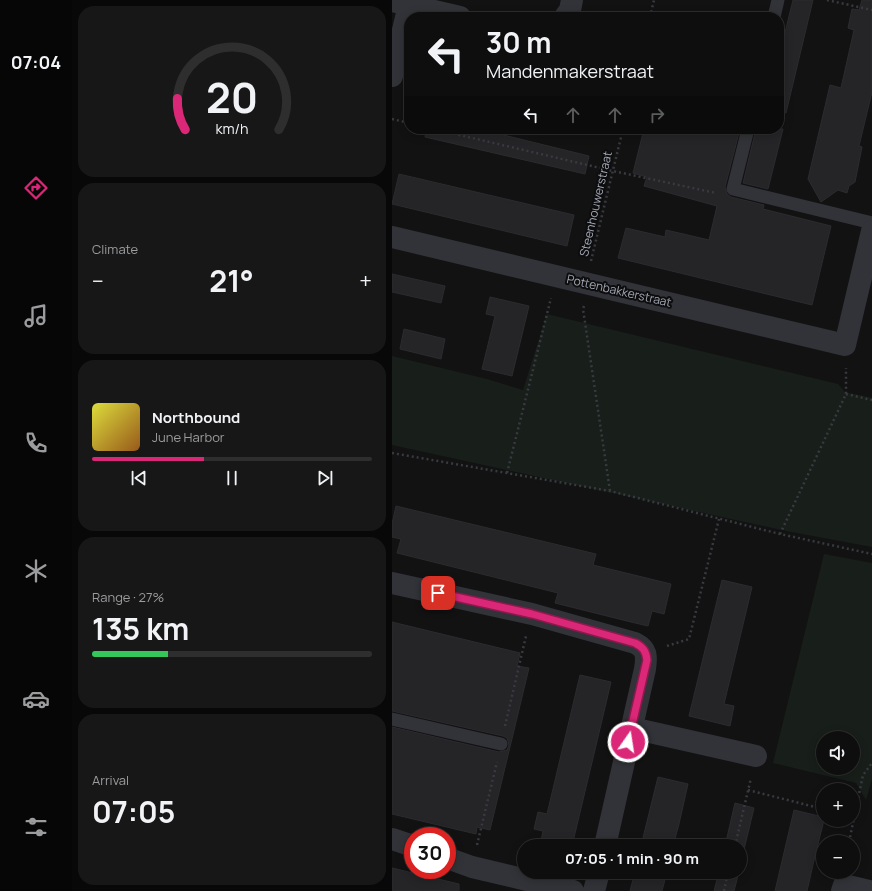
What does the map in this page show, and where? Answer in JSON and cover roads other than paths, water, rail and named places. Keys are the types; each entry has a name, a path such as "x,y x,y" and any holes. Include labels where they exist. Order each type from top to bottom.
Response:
{"street":[{"path":"569,12 572,0"},
{"path":"392,76 401,3 439,12"},
{"name":"Pottenbakkerstraat","path":"392,237 845,345 872,231"},
{"path":"392,583 532,614 641,646 646,652 645,669 607,839"},
{"path":"632,728 756,756"},
{"path":"392,839 404,843"},
{"path":"456,861 472,867 573,891"},
{"path":"594,891 597,879"},
{"path":"842,891 844,885 869,891"}],"lane":[{"path":"775,12 778,0"},
{"path":"747,134 733,189 872,223"},
{"path":"392,719 501,744"}]}
